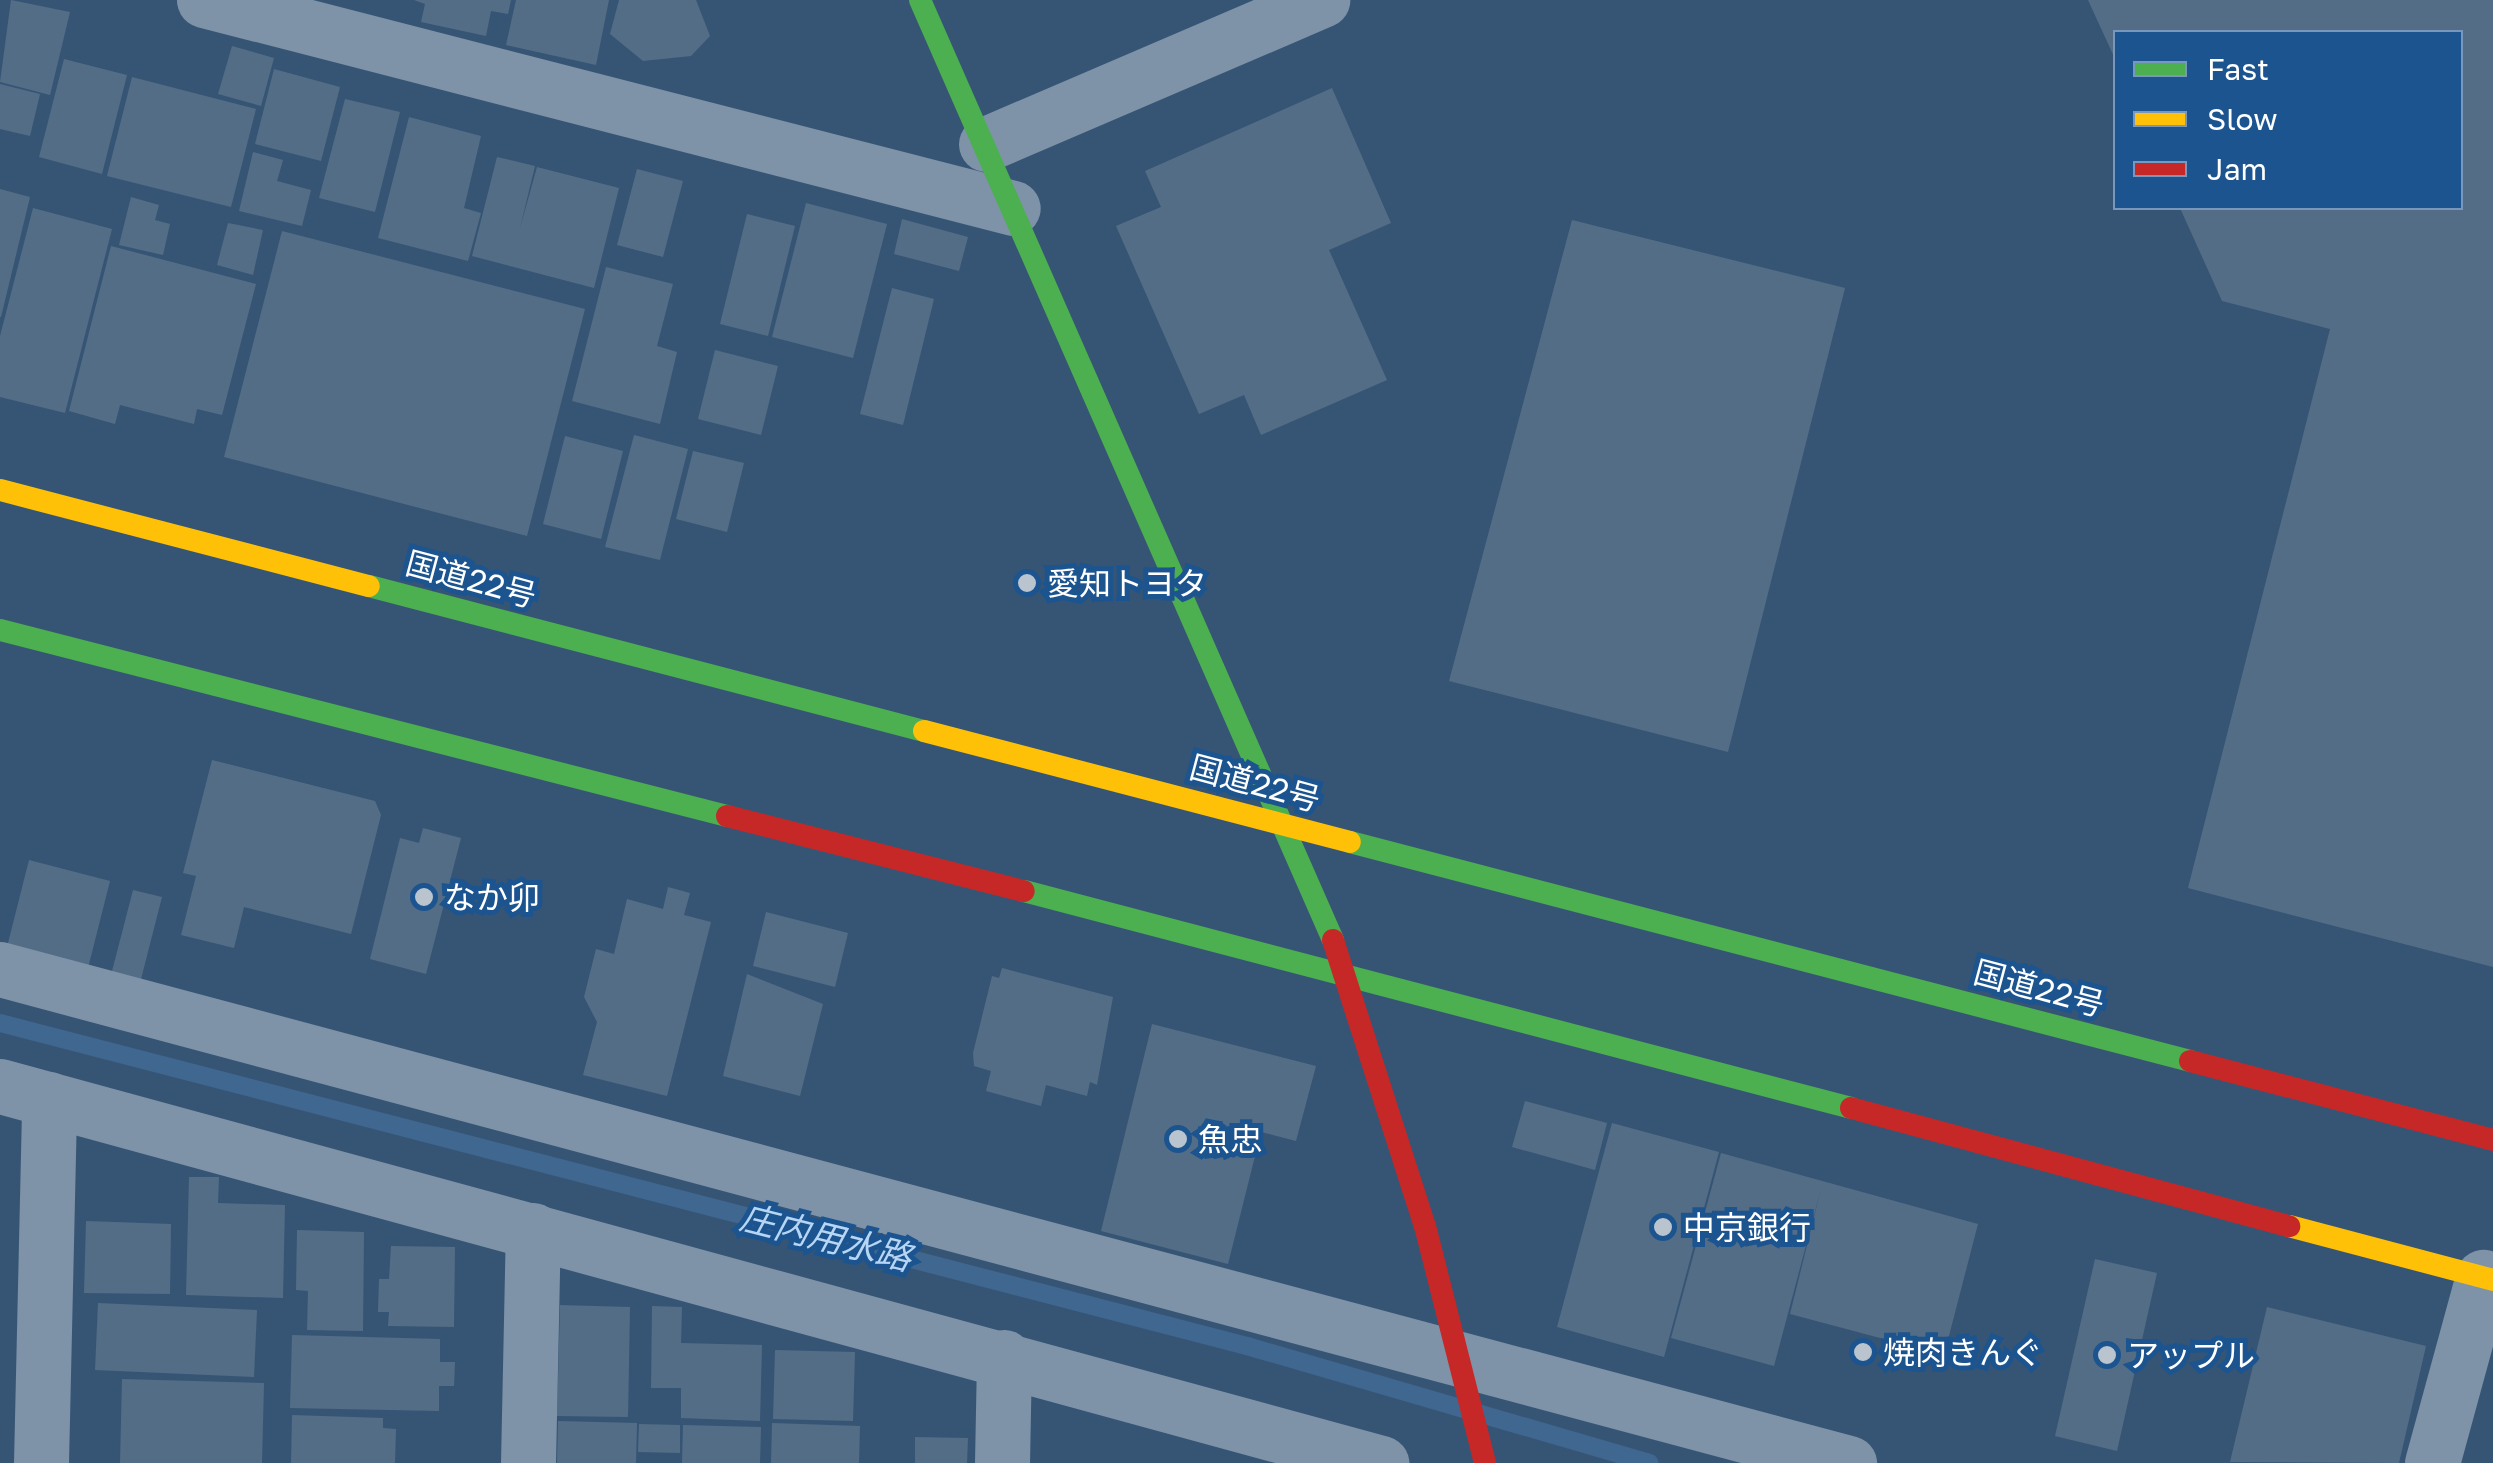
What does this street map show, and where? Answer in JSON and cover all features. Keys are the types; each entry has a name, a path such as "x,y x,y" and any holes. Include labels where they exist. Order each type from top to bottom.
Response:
{"main road":[{"path":"920,0 1287,826 1348,974 1462,1368 1485,1463"},
{"name":"国道22号","path":"0,490 2493,1140"},
{"path":"0,630 1348,974 2488,1278"}],"street":[{"path":"204,0 368,21 1013,208"},
{"path":"986,144 1322,0"},
{"path":"0,969 1462,1368 1848,1463"},
{"path":"41,1463 25,1092 1380,1463"},
{"path":"528,1463 533,1230"},
{"path":"2432,1463 2488,1278"},
{"path":"1002,1463 1004,1357"}],"building":[{"path":"11,0 70,12 50,95 0,82"},
{"path":"414,0 511,0 508,14 491,11 486,36 421,22 425,4"},
{"path":"516,0 609,0 596,65 506,45"},
{"path":"619,0 696,0 710,36 691,56 643,61 610,34"},
{"path":"2088,0 2493,0 2493,967 2188,888 2330,329 2222,301 2181,210 2463,210 2463,30 2113,30 2113,54"},
{"path":"232,46 274,58 261,106 218,94"},
{"path":"64,59 127,75 102,174 39,157"},
{"path":"274,69 340,87 321,161 255,144"},
{"path":"132,77 256,109 231,207 107,176"},
{"path":"0,84 40,94 30,136 0,129"},
{"path":"1332,88 1391,223 1329,250 1387,380 1261,435 1244,395 1199,414 1116,226 1161,207 1145,171"},
{"path":"345,99 400,112 375,212 319,198"},
{"path":"409,117 481,136 464,208 481,213 468,261 378,238"},
{"path":"253,152 283,160 277,181 311,190 302,226 239,211"},
{"path":"497,157 535,166 520,228 537,167 619,188 594,288 472,256"},
{"path":"637,169 683,181 663,257 617,245"},
{"path":"0,189 30,197 1,317 0,317"},
{"path":"131,197 159,205 155,220 170,224 163,255 119,245"},
{"path":"806,203 887,224 853,358 772,337"},
{"path":"33,208 112,229 65,413 0,397 0,336"},
{"path":"747,214 795,226 768,336 720,324"},
{"path":"902,219 968,237 959,271 894,254"},
{"path":"1572,220 1845,288 1728,752 1449,681"},
{"path":"228,223 263,230 253,275 217,265"},
{"path":"282,231 585,309 527,536 224,457"},
{"path":"111,246 256,284 222,415 197,409 194,424 120,405 115,424 69,411"},
{"path":"606,267 673,284 657,346 677,352 660,424 572,401"},
{"path":"892,288 934,299 903,425 860,414"},
{"path":"715,350 778,366 761,435 698,419"},
{"path":"634,435 688,449 660,560 605,547"},
{"path":"565,436 623,451 601,539 543,524"},
{"path":"693,451 744,463 727,532 676,519"},
{"path":"212,760 375,801 381,815 351,934 244,907 234,948 181,935 196,876 183,873"},
{"path":"423,828 461,838 426,974 370,959 400,838 419,843"},
{"path":"29,860 110,881 88,968 7,947"},
{"path":"668,887 690,893 684,915 711,922 667,1096 583,1075 597,1022 584,997 596,949 614,954 627,899 663,909"},
{"path":"133,890 162,897 139,987 110,979"},
{"path":"766,912 848,933 835,987 753,966"},
{"path":"1002,968 1113,997 1097,1085 1090,1082 1087,1096 1046,1085 1041,1106 986,1091 991,1071 974,1066 973,1053 992,976 999,978"},
{"path":"747,974 823,1004 800,1096 723,1076"},
{"path":"1152,1024 1316,1066 1296,1141 1261,1132 1228,1264 1101,1231"},
{"path":"1525,1101 1607,1123 1595,1170 1512,1147"},
{"path":"1612,1123 1719,1152 1664,1357 1557,1327"},
{"path":"1721,1153 1978,1224 1944,1355 1790,1314 1821,1189 1774,1366 1671,1338"},
{"path":"189,1177 219,1177 218,1203 285,1205 283,1298 186,1295"},
{"path":"86,1221 171,1224 170,1294 84,1293"},
{"path":"297,1230 364,1232 363,1331 307,1330 308,1291 296,1290"},
{"path":"391,1246 455,1247 454,1327 388,1326 389,1312 378,1312 379,1279 389,1279"},
{"path":"2095,1259 2157,1273 2117,1451 2055,1436"},
{"path":"98,1303 257,1310 254,1377 95,1370"},
{"path":"560,1305 630,1307 628,1417 557,1416"},
{"path":"652,1306 682,1307 681,1343 762,1345 760,1421 681,1418 681,1388 651,1388"},
{"path":"2267,1307 2426,1346 2399,1463 2230,1462"},
{"path":"292,1335 440,1339 440,1362 455,1362 454,1386 439,1386 439,1411 290,1408"},
{"path":"775,1350 855,1352 853,1421 773,1419"},
{"path":"122,1379 264,1383 262,1463 120,1463"},
{"path":"292,1415 383,1418 383,1428 396,1429 395,1463 291,1463"},
{"path":"558,1421 637,1423 636,1463 557,1463"},
{"path":"772,1423 860,1426 859,1463 771,1463"},
{"path":"639,1424 680,1425 680,1453 638,1452"},
{"path":"683,1425 761,1427 760,1463 682,1463"},
{"path":"915,1437 968,1438 967,1463 915,1463"}],"waterway":[{"name":"庄内用水路","path":"0,1023 1247,1346 1649,1463"}],"traffic: fast":[{"path":"920,0 1333,940"},
{"path":"369,586 924,731"},
{"path":"0,630 727,816"},
{"path":"1350,842 2190,1061"},
{"path":"1024,891 1851,1108"}],"traffic: slow":[{"path":"0,490 369,586"},
{"path":"924,731 1350,842"},
{"path":"2289,1226 2493,1280"}],"traffic: jam":[{"path":"727,816 1024,891"},
{"path":"1333,940 1425,1226 1485,1463"},
{"path":"2190,1061 2493,1140"},
{"path":"1851,1108 2289,1226"}],"place":[{"name":"愛知トヨタ","path":"1027,583"},
{"name":"なか卯","path":"424,897"},
{"name":"魚忠","path":"1178,1139"},
{"name":"中京銀行","path":"1663,1227"},
{"name":"焼肉きんぐ","path":"1863,1352"},
{"name":"アップル","path":"2107,1355"}]}
